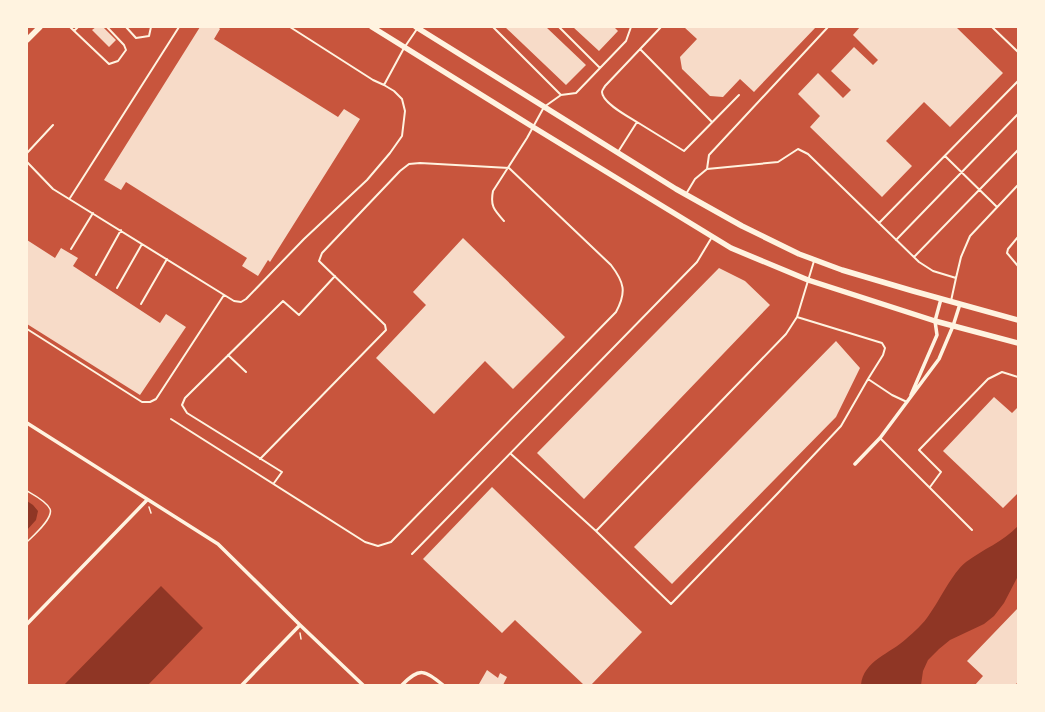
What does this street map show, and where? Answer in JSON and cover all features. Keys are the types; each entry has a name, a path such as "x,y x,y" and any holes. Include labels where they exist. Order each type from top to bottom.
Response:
{"main road":[{"path":"27,40 40,27"},
{"path":"372,27 731,248 808,280 935,321 1018,343"},
{"path":"418,27 686,195 742,226 799,254 842,270 1018,320"}],"street":[{"path":"908,402 937,335 935,321 941,299"},
{"path":"855,464 880,438 939,359 953,326 960,304"},
{"path":"27,423 218,544 363,685"},
{"path":"27,624 147,500"},
{"path":"242,685 300,625"},
{"path":"402,685 418,673 428,674 443,685"}],"lane":[{"path":"70,27 108,64 118,61 126,50 124,45 107,27"},
{"path":"74,31 78,27"},
{"path":"126,27 136,38 149,36 151,27"},
{"path":"70,199 179,27"},
{"path":"27,162 52,189 121,230 234,301 241,302 246,299 304,238 367,180 402,136 405,111 402,99 394,91 373,80 290,27"},
{"path":"384,85 404,48 418,27"},
{"path":"492,27 560,95"},
{"path":"559,27 600,68"},
{"path":"504,221 494,210 491,200 493,191 509,168 544,107 560,95 576,93 626,41 631,27"},
{"path":"661,27 604,86 602,92 605,99 609,103 684,151 739,95"},
{"path":"708,169 709,155 828,27"},
{"path":"992,27 1018,52"},
{"path":"640,49 712,122"},
{"path":"879,223 1018,81"},
{"path":"896,240 1018,114"},
{"path":"618,153 637,122"},
{"path":"27,153 53,125"},
{"path":"686,195 695,179 708,169 778,162 798,149 808,154 919,262 933,270 956,278"},
{"path":"914,257 1018,150"},
{"path":"945,156 997,207"},
{"path":"171,419 365,542 378,546 391,542 616,312 622,302 624,290 620,277 610,265 509,168 420,163 409,164 400,171 322,253 319,261 385,325 386,330 260,459"},
{"path":"950,301 961,257 970,236 1018,185"},
{"path":"71,249 93,213"},
{"path":"96,275 121,230"},
{"path":"412,554 697,262 712,236"},
{"path":"1018,237 1008,249 1007,253 1018,266"},
{"path":"117,288 142,244"},
{"path":"141,304 167,259"},
{"path":"596,531 786,334 797,317 815,260"},
{"path":"274,483 282,472 186,413 182,405 185,398 283,301 299,315 335,276"},
{"path":"27,329 142,402 150,402 156,400 224,295"},
{"path":"511,454 596,531 671,604 841,426 883,356 885,348 882,342 797,317"},
{"path":"228,355 246,372"},
{"path":"930,487 941,472 919,450 988,379 1002,372 1018,377"},
{"path":"868,379 892,395 908,402"},
{"path":"880,438 972,530"}],"path":[{"path":"27,491 46,504 50,508 51,512 45,523 27,542"}],"shaded area":[{"path":"27,501 38,511 36,520 27,530"},
{"path":"1018,526 1018,576 1004,603 994,616 984,624 950,640 939,649 928,660 923,671 921,685 861,685 863,677 872,664 900,644 924,621 961,567 972,557 1006,537"},
{"path":"161,586 203,628 148,685 64,685"}],"building":[{"path":"96,27 103,27 116,40 109,47 92,30"},
{"path":"200,27 218,27 220,29 214,39 338,117 344,109 360,119 270,262 268,260 258,276 242,266 247,258 126,182 121,190 104,180"},
{"path":"505,27 546,27 586,65 566,85"},
{"path":"573,27 614,27 618,31 599,51"},
{"path":"684,27 816,27 754,92 740,79 723,97 710,96 682,69 680,57 697,39"},
{"path":"860,27 956,27 1003,73 950,127 924,102 886,141 912,166 882,197 810,127 820,116 798,94 818,73 843,98 851,90 831,71 854,47 873,65 878,60 853,35"},
{"path":"463,238 565,337 513,389 485,361 434,414 376,358 426,305 413,292"},
{"path":"27,240 55,258 61,248 78,258 73,266 160,323 166,314 186,327 140,395 27,324"},
{"path":"719,268 745,281 770,305 584,499 537,453"},
{"path":"836,341 860,368 836,417 672,584 634,547"},
{"path":"994,397 1012,413 1018,407 1018,493 1003,508 943,451"},
{"path":"492,487 642,632 591,685 584,685 515,620 502,633 423,559"},
{"path":"1018,608 1018,682 1015,685 975,685 983,676 967,661"},
{"path":"487,670 498,678 500,673 507,677 503,685 479,684"}]}
